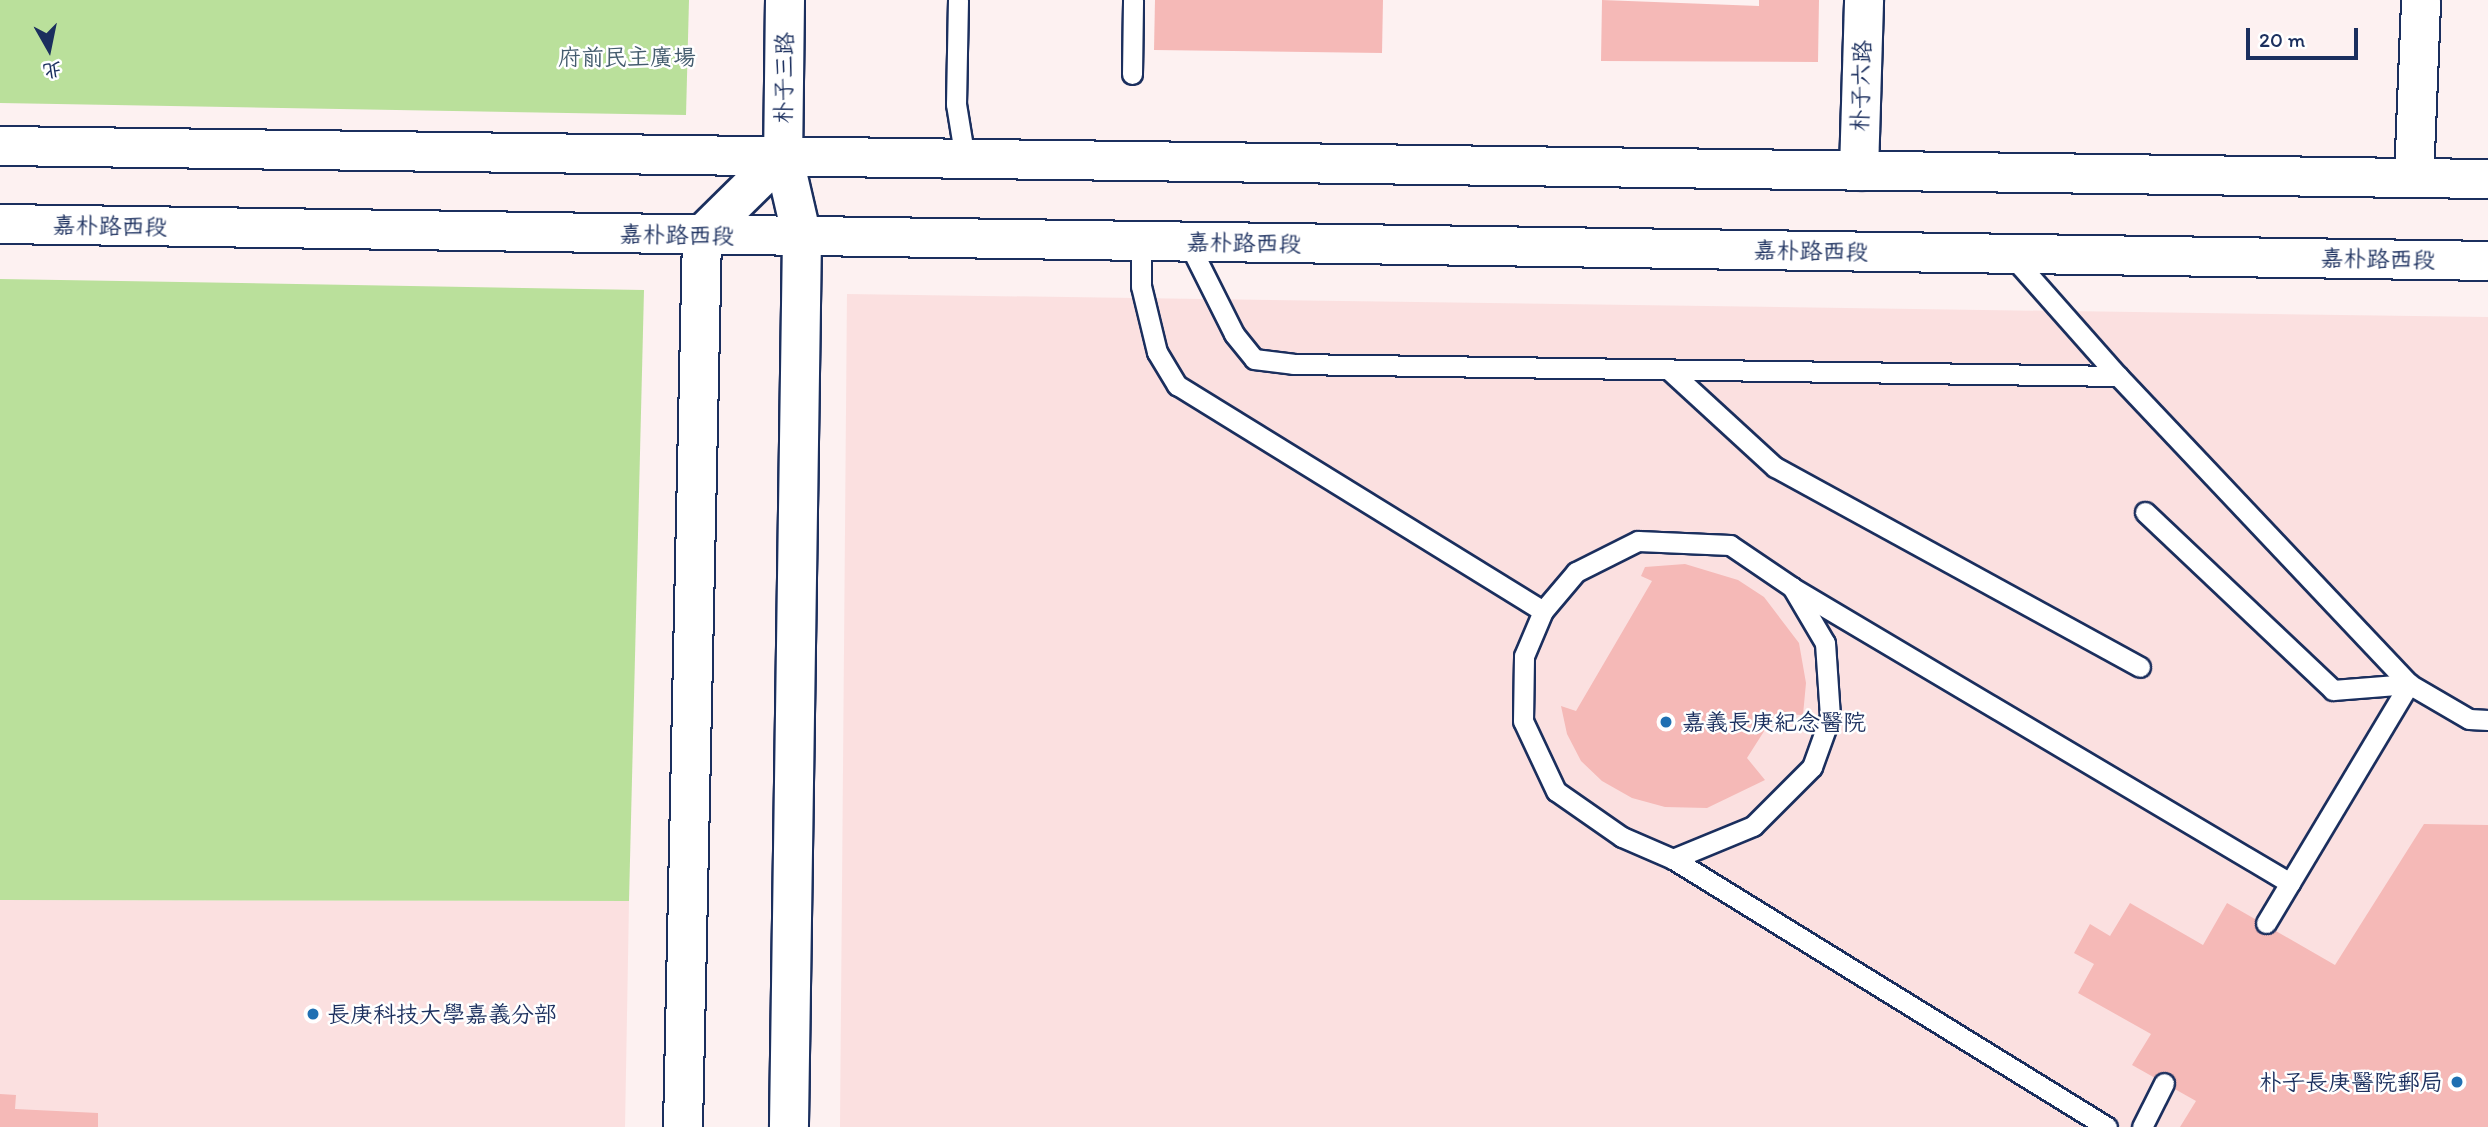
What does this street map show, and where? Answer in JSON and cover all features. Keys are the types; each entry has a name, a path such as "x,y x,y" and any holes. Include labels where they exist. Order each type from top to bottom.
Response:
{"main road":[{"name":"朴子三路","path":"785,0 783,155 802,237 789,1127"},
{"name":"朴子六路","path":"1859,171 1864,0"},
{"path":"2414,178 2421,0"},
{"path":"0,146 2488,179"},
{"path":"682,1127 702,235 783,155"},
{"name":"嘉朴路西段","path":"0,224 2488,261"}],"lane":[{"path":"958,0 956,104 965,159"},
{"path":"1132,74 1133,0"},
{"path":"1141,242 1141,286 1147,313 1157,352 1177,385 1543,611"},
{"path":"1188,242 1234,334 1254,359 1293,364 2119,376"},
{"path":"2010,254 2119,376 2409,684 2469,719 2488,720"},
{"path":"1669,370 1775,467 2140,667"},
{"path":"2145,512 2333,690 2409,684"},
{"path":"2107,1127 1673,859 1622,837 1556,791 1522,721 1524,656 1543,611 1576,572 1638,541 1730,545 1792,587 2290,883"},
{"path":"1673,859 1753,826 1812,767 1830,717 1825,643 1792,587"},
{"path":"2266,923 2409,684"},
{"path":"2142,1127 2164,1083"}],"shaded area":[{"name":"嘉義長庚紀念醫院","path":"847,294 2488,317 2488,1127 840,1127"},
{"name":"長庚科技大學嘉義分部","path":"0,900 629,901 625,1127 0,1127"}],"green space":[{"name":"府前民主廣場","path":"0,0 689,0 686,115 0,103"},
{"path":"0,279 644,290 629,901 0,900"}],"building":[{"path":"1155,0 1383,0 1382,53 1154,50"},
{"path":"1602,0 1759,6 1759,0 1819,0 1818,62 1601,61"},
{"path":"1685,564 1738,580 1764,597 1799,643 1806,683 1803,715 1775,714 1747,758 1765,780 1707,808 1665,807 1632,798 1602,781 1581,761 1567,734 1561,706 1576,711 1652,581 1641,576 1645,567"},
{"path":"2424,824 2488,825 2488,1127 2180,1127 2196,1101 2132,1065 2151,1034 2078,993 2094,964 2074,953 2090,924 2110,936 2130,903 2203,945 2227,903 2335,965"},
{"path":"0,1094 16,1095 15,1109 98,1113 98,1127 0,1127"}],"place":[{"name":"嘉義長庚紀念醫院","path":"1666,722"},
{"name":"長庚科技大學嘉義分部","path":"313,1014"},
{"name":"朴子長庚醫院郵局","path":"2457,1082"}]}
